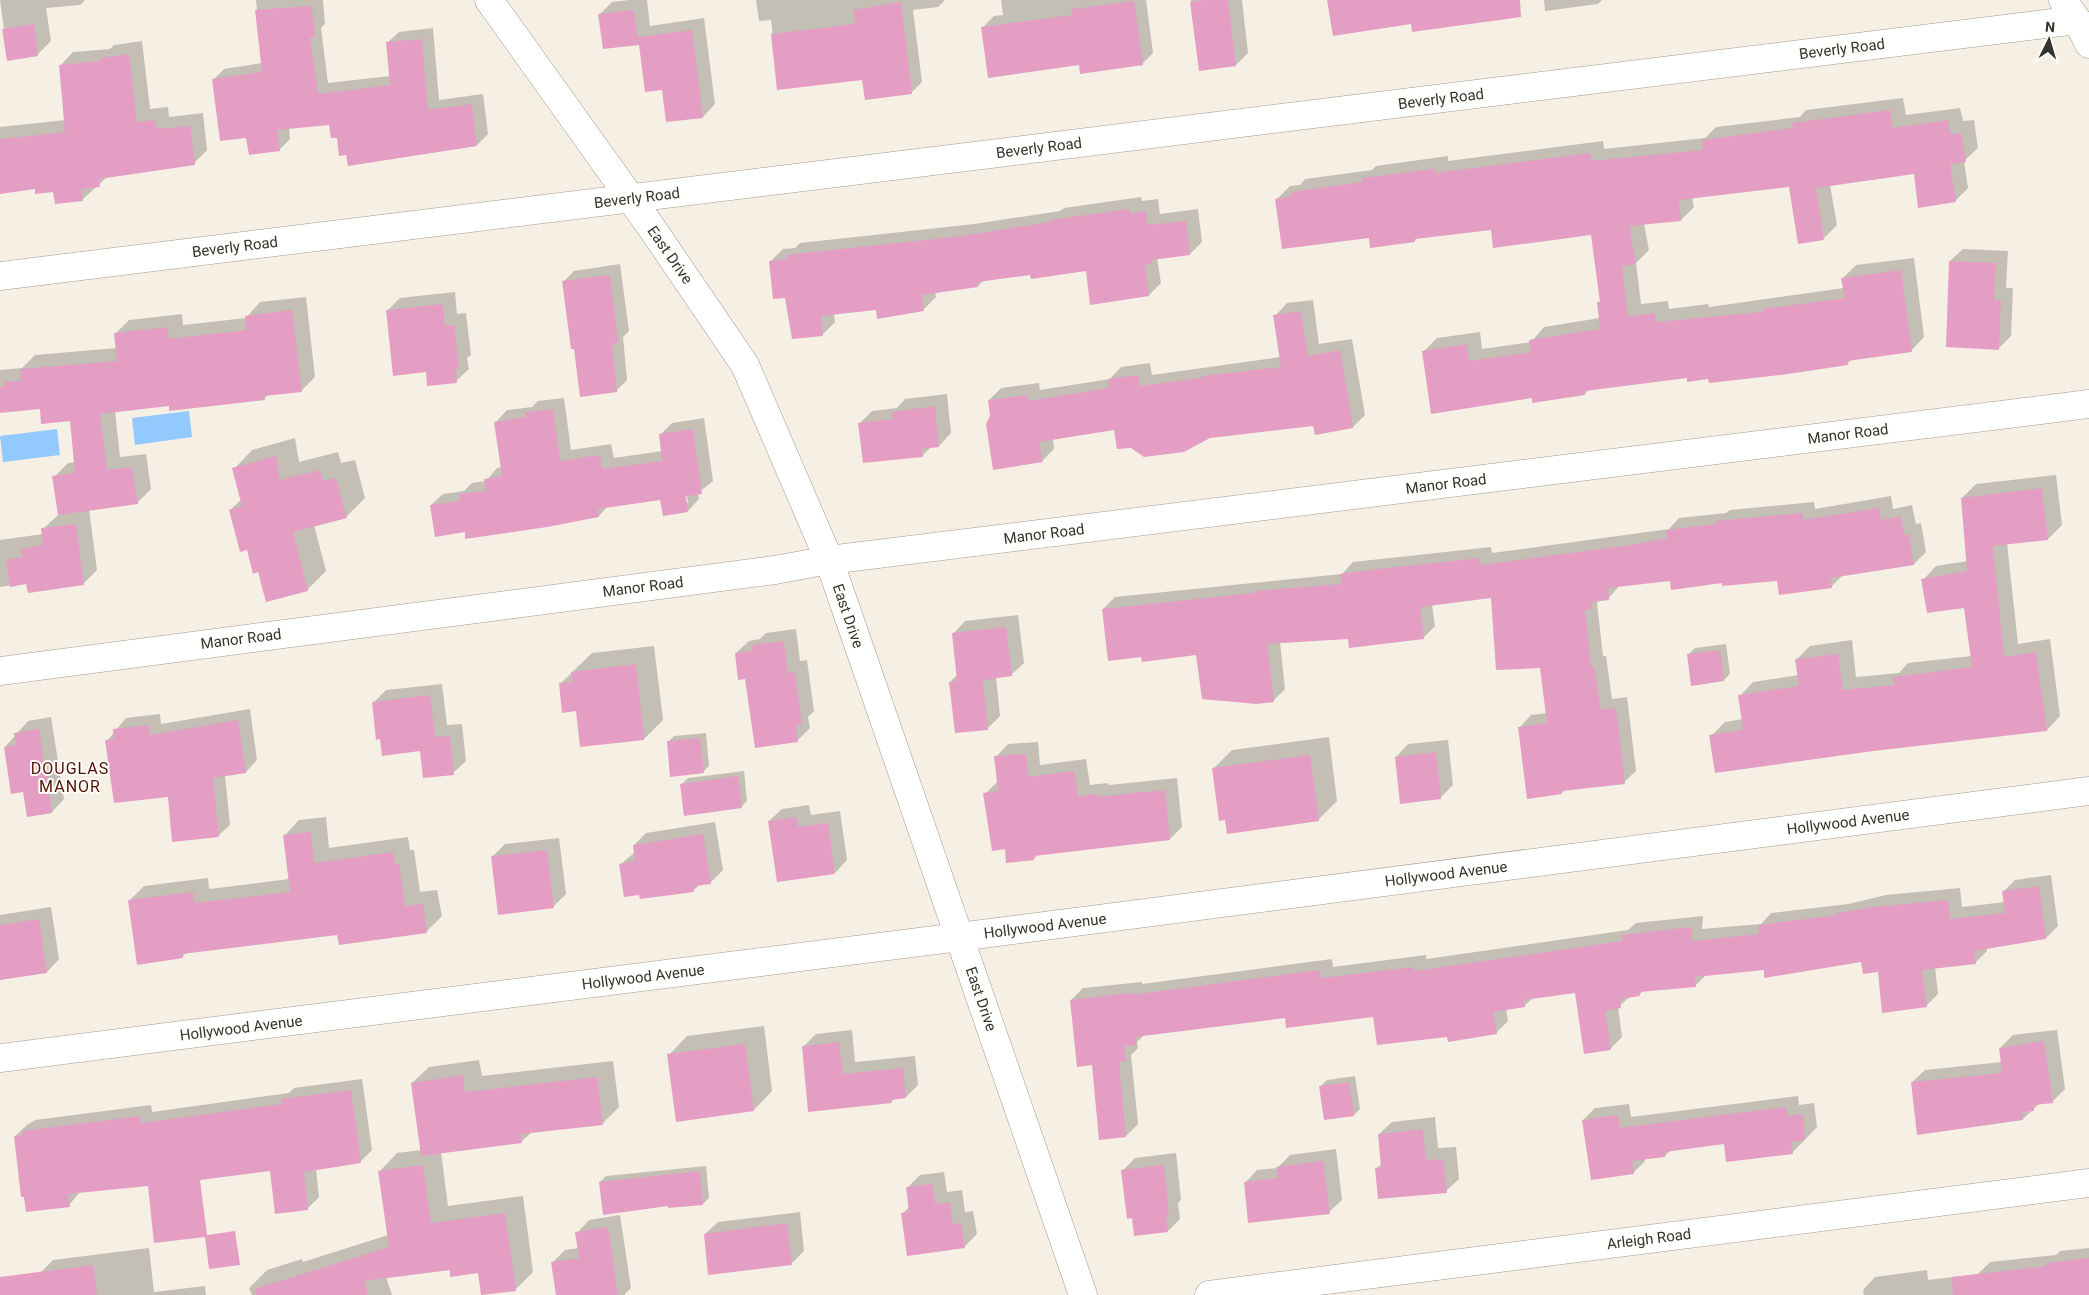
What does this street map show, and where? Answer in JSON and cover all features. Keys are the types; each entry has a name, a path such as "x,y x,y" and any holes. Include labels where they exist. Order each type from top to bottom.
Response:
{"street":[{"name":"East Drive","path":"488,0 630,199 745,365 829,560 1083,1295"},
{"name":"Beverly Road","path":"0,276 630,199 2070,10"},
{"path":"2070,10 2089,44"},
{"name":"Manor Road","path":"0,671 775,570 829,560 2089,404"},
{"name":"Hollywood Avenue","path":"0,1058 959,937 2089,791"},
{"name":"Arleigh Road","path":"1209,1295 2089,1183"}],"water":[{"path":"189,411 192,437 135,445 132,418"},
{"path":"57,429 60,455 3,462 0,436"}],"building":[{"path":"1228,0 1236,66 1199,71 1190,2"},
{"path":"1327,0 1520,0 1521,17 1412,32 1411,24 1333,36"},
{"path":"1134,1 1143,65 1080,74 1079,65 988,78 981,27 1072,15 1072,9"},
{"path":"901,2 912,94 865,100 862,80 777,90 771,34 855,24 853,10"},
{"path":"312,6 315,37 310,37 318,94 390,85 386,42 422,39 428,110 472,104 477,146 348,166 346,155 339,156 337,138 331,138 329,125 277,130 280,151 249,155 246,138 220,141 212,79 262,72 255,10"},
{"path":"634,10 639,45 603,49 598,14"},
{"path":"34,24 38,56 7,61 2,29"},
{"path":"692,30 703,118 666,122 662,90 645,92 638,37"},
{"path":"129,54 137,122 155,120 156,129 190,126 195,165 99,179 100,187 81,189 83,201 55,204 53,192 35,194 35,189 0,194 0,139 65,132 59,65 100,61 99,58"},
{"path":"1890,110 1893,128 1948,120 1950,134 1961,133 1966,162 1950,164 1956,202 1918,208 1914,174 1816,188 1824,240 1798,244 1789,187 1679,200 1681,221 1629,226 1636,264 1622,266 1628,317 1655,313 1656,322 1762,312 1762,309 1845,298 1841,278 1901,270 1912,352 1847,361 1848,365 1781,375 1709,383 1708,379 1687,382 1687,378 1585,391 1585,395 1532,403 1532,398 1431,414 1422,351 1467,344 1469,361 1531,352 1529,340 1600,329 1597,302 1600,302 1591,235 1493,248 1491,230 1415,239 1415,242 1370,248 1369,238 1282,249 1275,199 1292,196 1291,192 1362,182 1362,178 1435,169 1435,173 1590,153 1592,161 1703,150 1702,140 1793,128 1792,123"},
{"path":"1129,209 1130,213 1146,211 1148,225 1186,221 1190,255 1152,260 1152,263 1145,264 1149,296 1090,305 1086,271 1031,279 1030,275 978,282 978,287 922,295 924,311 877,319 876,310 821,316 823,336 792,339 785,298 773,299 769,261 787,259 786,255 961,236 1050,222 1050,220"},
{"path":"1949,261 1996,263 1994,300 2001,300 1999,350 1946,347"},
{"path":"610,275 618,343 612,344 617,392 580,397 574,349 571,349 562,281"},
{"path":"443,304 445,326 454,325 459,369 455,369 457,383 427,386 426,372 393,376 386,310"},
{"path":"292,310 302,392 264,396 265,400 169,411 169,406 100,414 107,470 132,467 138,504 58,515 52,476 75,473 70,421 41,424 40,409 0,413 0,387 5,386 4,382 21,381 20,369 117,361 114,333 168,327 169,339 246,330 245,316"},
{"path":"1301,311 1308,356 1340,350 1353,428 1315,435 1313,426 1210,438 1184,452 1144,457 1131,448 1117,449 1114,430 1039,442 1043,462 993,470 986,424 990,416 988,400 1027,395 1028,401 1109,388 1108,379 1138,375 1140,386 1202,378 1202,376 1281,367 1273,315"},
{"path":"935,406 939,447 922,449 923,457 863,463 858,423 893,419 892,412"},
{"path":"553,409 560,461 600,455 602,469 662,461 659,434 693,429 702,494 686,496 688,512 663,516 660,500 598,509 599,517 547,527 465,539 465,532 435,537 430,505 460,501 459,494 486,491 484,479 502,476 494,422 526,417 525,412"},
{"path":"276,456 280,480 320,470 323,481 336,478 347,518 293,532 308,591 266,602 258,572 253,574 247,550 240,552 229,510 242,506 232,468"},
{"path":"2042,488 2048,540 1993,546 2004,657 2036,652 2047,731 1873,751 1715,773 1709,735 1743,730 1738,695 1799,686 1795,659 1838,654 1843,690 1894,685 1893,677 1972,667 1964,608 1927,613 1921,579 1967,571 1961,498"},
{"path":"1879,508 1881,520 1901,516 1904,535 1909,534 1914,565 1831,578 1832,588 1779,595 1777,581 1722,586 1722,583 1671,590 1670,581 1608,588 1609,600 1591,602 1592,609 1585,610 1591,667 1594,667 1601,710 1616,708 1625,784 1562,791 1562,794 1527,799 1518,727 1547,723 1540,668 1496,670 1491,598 1420,607 1424,639 1349,648 1348,639 1267,644 1274,702 1256,704 1202,699 1196,655 1142,662 1141,657 1108,661 1102,609 1254,593 1254,591 1342,584 1340,574 1377,569 1480,558 1481,565 1631,545 1667,538 1666,530 1717,524 1716,521 1803,513 1803,520"},
{"path":"76,524 84,585 28,593 26,584 10,587 6,560 22,557 21,549 43,545 41,528"},
{"path":"1006,627 1012,676 983,680 988,730 955,733 949,682 957,681 952,633"},
{"path":"784,641 788,673 795,672 802,725 796,726 798,742 755,748 745,679 738,680 735,653 753,651 752,645"},
{"path":"1720,650 1724,681 1691,686 1687,654"},
{"path":"636,664 644,740 580,747 576,711 562,713 559,683 573,682 571,672"},
{"path":"430,695 435,737 450,736 454,775 423,778 420,751 382,756 380,739 376,740 372,702"},
{"path":"238,720 246,773 213,778 219,837 172,842 168,797 114,803 105,740 114,739 113,729 149,725 150,735"},
{"path":"39,729 52,813 27,817 23,792 11,794 4,747 16,745 14,733"},
{"path":"700,738 704,773 670,777 667,741"},
{"path":"1436,752 1441,799 1400,804 1395,757"},
{"path":"1026,754 1028,777 1074,771 1078,796 1097,794 1097,797 1165,790 1170,840 1034,856 1034,860 1006,863 1005,849 992,851 983,793 998,791 994,756"},
{"path":"1310,755 1319,821 1227,834 1225,820 1219,821 1212,768"},
{"path":"738,776 742,808 684,816 680,784"},
{"path":"797,817 798,827 828,823 835,874 777,882 768,821"},
{"path":"311,832 314,863 393,852 395,865 399,864 405,906 423,904 427,933 339,945 337,935 182,954 183,958 137,965 128,900 193,892 194,903 290,892 283,835"},
{"path":"703,834 711,884 694,886 694,892 640,899 639,895 624,897 619,864 635,861 633,845"},
{"path":"547,850 554,908 498,915 491,856"},
{"path":"2039,886 2046,939 1974,951 1976,964 1922,970 1927,1007 1882,1013 1878,972 1863,974 1861,962 1764,978 1764,970 1695,977 1696,987 1639,992 1640,996 1620,999 1621,1008 1605,1011 1611,1050 1584,1054 1575,993 1524,1000 1525,1007 1493,1012 1497,1034 1448,1042 1447,1037 1377,1045 1373,1017 1286,1028 1285,1018 1135,1037 1136,1045 1124,1046 1126,1061 1119,1062 1126,1137 1099,1140 1092,1065 1077,1067 1070,1000 1130,993 1131,995 1320,970 1321,978 1414,967 1414,971 1623,941 1622,935 1692,927 1691,941 1759,934 1758,925 1837,915 1837,913 1873,907 1948,900 1950,919 2005,913 2002,891"},
{"path":"39,919 47,973 0,980 0,925"},
{"path":"2044,1041 2053,1103 2034,1105 2034,1111 2022,1112 2023,1120 1917,1135 1911,1082 2002,1073 1999,1048"},
{"path":"839,1042 843,1074 903,1068 906,1098 891,1100 892,1103 808,1112 802,1046"},
{"path":"745,1044 754,1111 676,1122 667,1054"},
{"path":"463,1075 465,1092 597,1077 603,1125 521,1134 522,1143 421,1156 411,1083"},
{"path":"1349,1082 1354,1116 1324,1120 1319,1086"},
{"path":"351,1090 361,1163 304,1172 308,1210 275,1214 270,1171 200,1180 207,1235 235,1231 240,1265 209,1269 205,1237 154,1243 148,1186 68,1194 70,1207 26,1212 24,1197 21,1197 14,1136 23,1135 22,1131 140,1116 141,1123 282,1104 281,1099"},
{"path":"1786,1107 1788,1116 1803,1114 1805,1140 1791,1142 1793,1154 1726,1162 1724,1144 1665,1152 1665,1157 1632,1161 1634,1174 1591,1180 1582,1120 1618,1115 1620,1128"},
{"path":"1423,1129 1426,1160 1443,1159 1447,1193 1378,1199 1375,1168 1381,1167 1378,1134"},
{"path":"1323,1161 1330,1214 1248,1223 1244,1182 1278,1178 1276,1167"},
{"path":"423,1165 431,1223 505,1213 516,1291 481,1295 478,1273 450,1277 450,1270 364,1281 368,1295 256,1295 255,1289 389,1247 378,1171"},
{"path":"1164,1165 1169,1214 1166,1214 1168,1232 1134,1236 1132,1218 1127,1219 1121,1170"},
{"path":"700,1171 703,1205 668,1208 668,1206 603,1215 599,1182"},
{"path":"932,1184 935,1204 950,1202 953,1224 961,1223 965,1248 907,1256 901,1213 909,1212 906,1187"},
{"path":"787,1223 792,1265 708,1275 704,1234"},
{"path":"608,1227 618,1295 556,1295 551,1262 579,1258 575,1232"},
{"path":"2089,1258 2089,1295 1953,1295 1952,1277 2046,1266 2046,1263"},
{"path":"93,1265 97,1295 0,1295 0,1277"}],"district":[{"name":"DOUGLAS MANOR","path":"70,777"}]}
